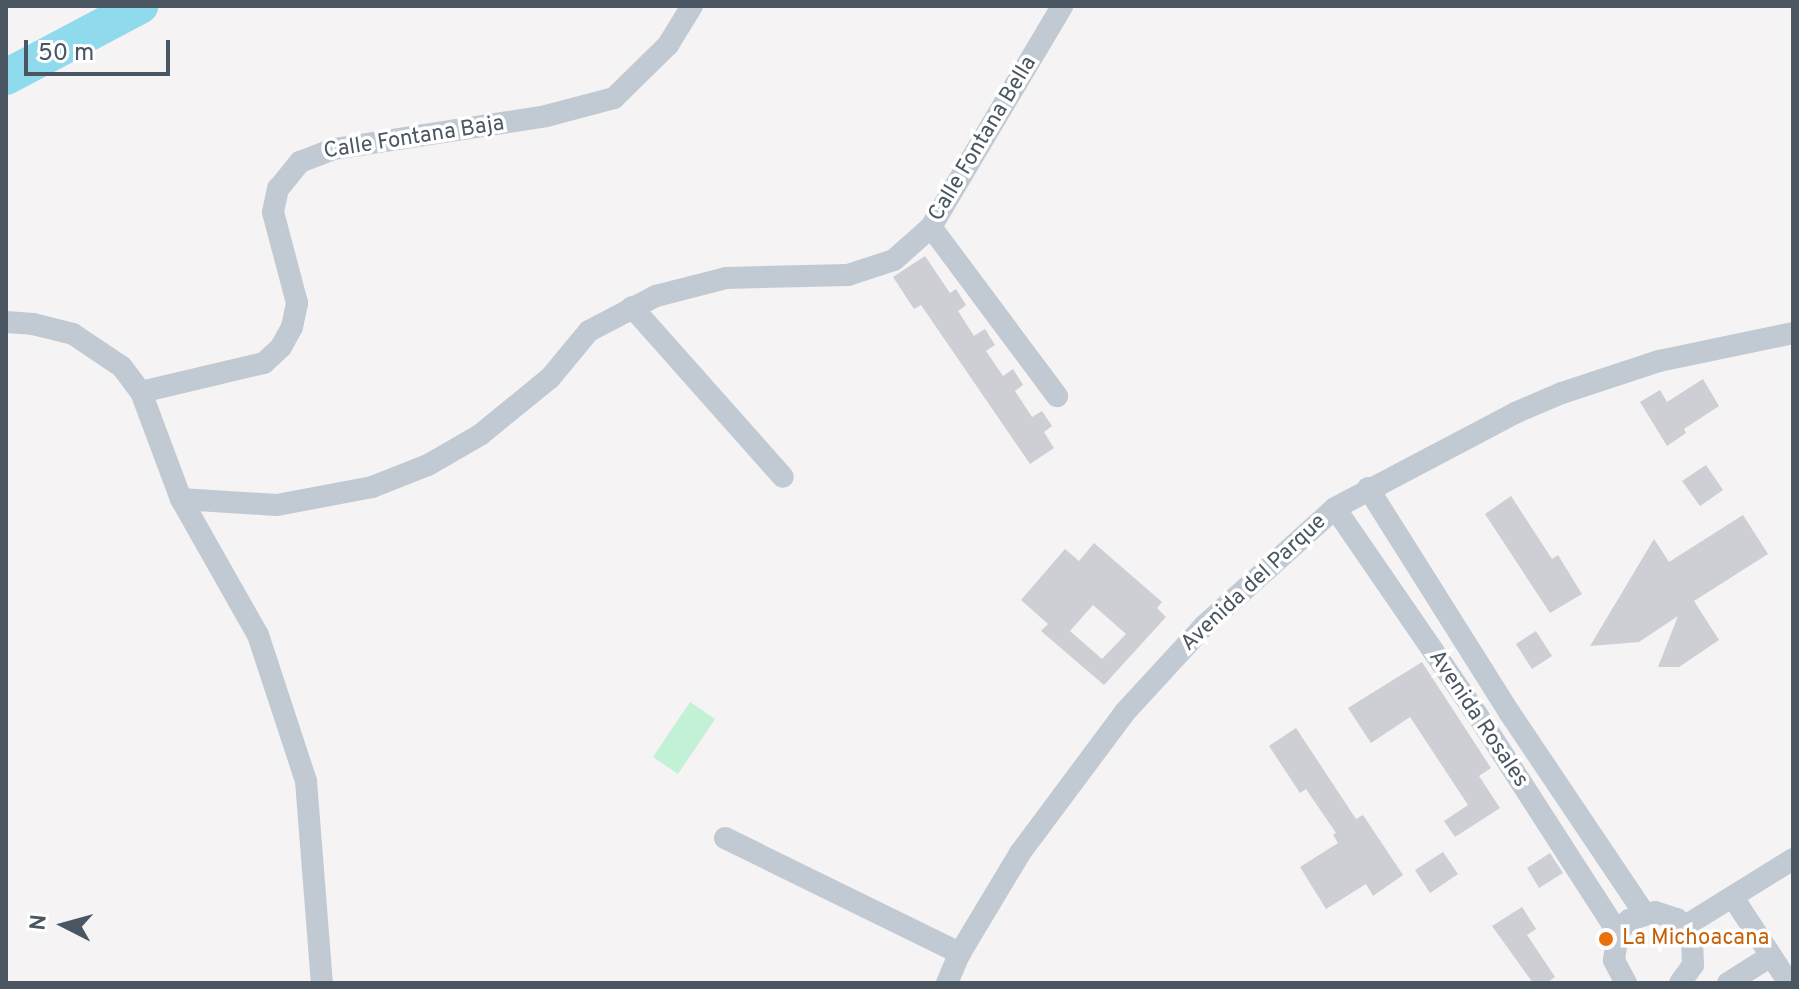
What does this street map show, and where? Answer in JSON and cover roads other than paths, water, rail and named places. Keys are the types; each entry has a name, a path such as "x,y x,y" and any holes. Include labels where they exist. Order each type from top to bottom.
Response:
{"street":[{"name":"Calle Fontana Baja","path":"141,392 264,363 281,347 292,327 296,291 276,234 273,212 278,189 300,162 334,149 546,116 614,98 668,45 692,6"},
{"name":"Calle Fontana Bella","path":"181,499 245,505 288,504 341,496 401,478 455,451 504,418 550,378 589,331 632,307 682,287 726,278 864,272 901,256 931,227 1062,6"},
{"path":"931,227 1057,396"},
{"path":"632,307 783,477"},
{"path":"6,322 53,328 92,344 122,367 141,392 181,499 258,635 306,781 322,983"},
{"name":"Avenida del Parque","path":"947,983 960,953 1045,817 1125,712 1214,615 1335,508 1515,413 1610,376 1708,348 1793,333"},
{"name":"Avenida Rosales","path":"1368,488 1509,712 1644,913"},
{"name":"Avenida Rosales","path":"1335,508 1486,728 1618,933"},
{"path":"1486,728 1509,712"},
{"path":"725,838 960,953"},
{"path":"1685,926 1734,899 1793,859"},
{"path":"1734,899 1789,983"},
{"path":"1617,980 1614,960 1618,933 1629,920 1644,913 1667,914 1685,926 1694,952 1693,965 1680,983"},
{"path":"1728,983 1771,956"}],"waterway":[{"path":"6,77 140,6"}],"place":[{"name":"La Michoacana","path":"1606,939"}]}
